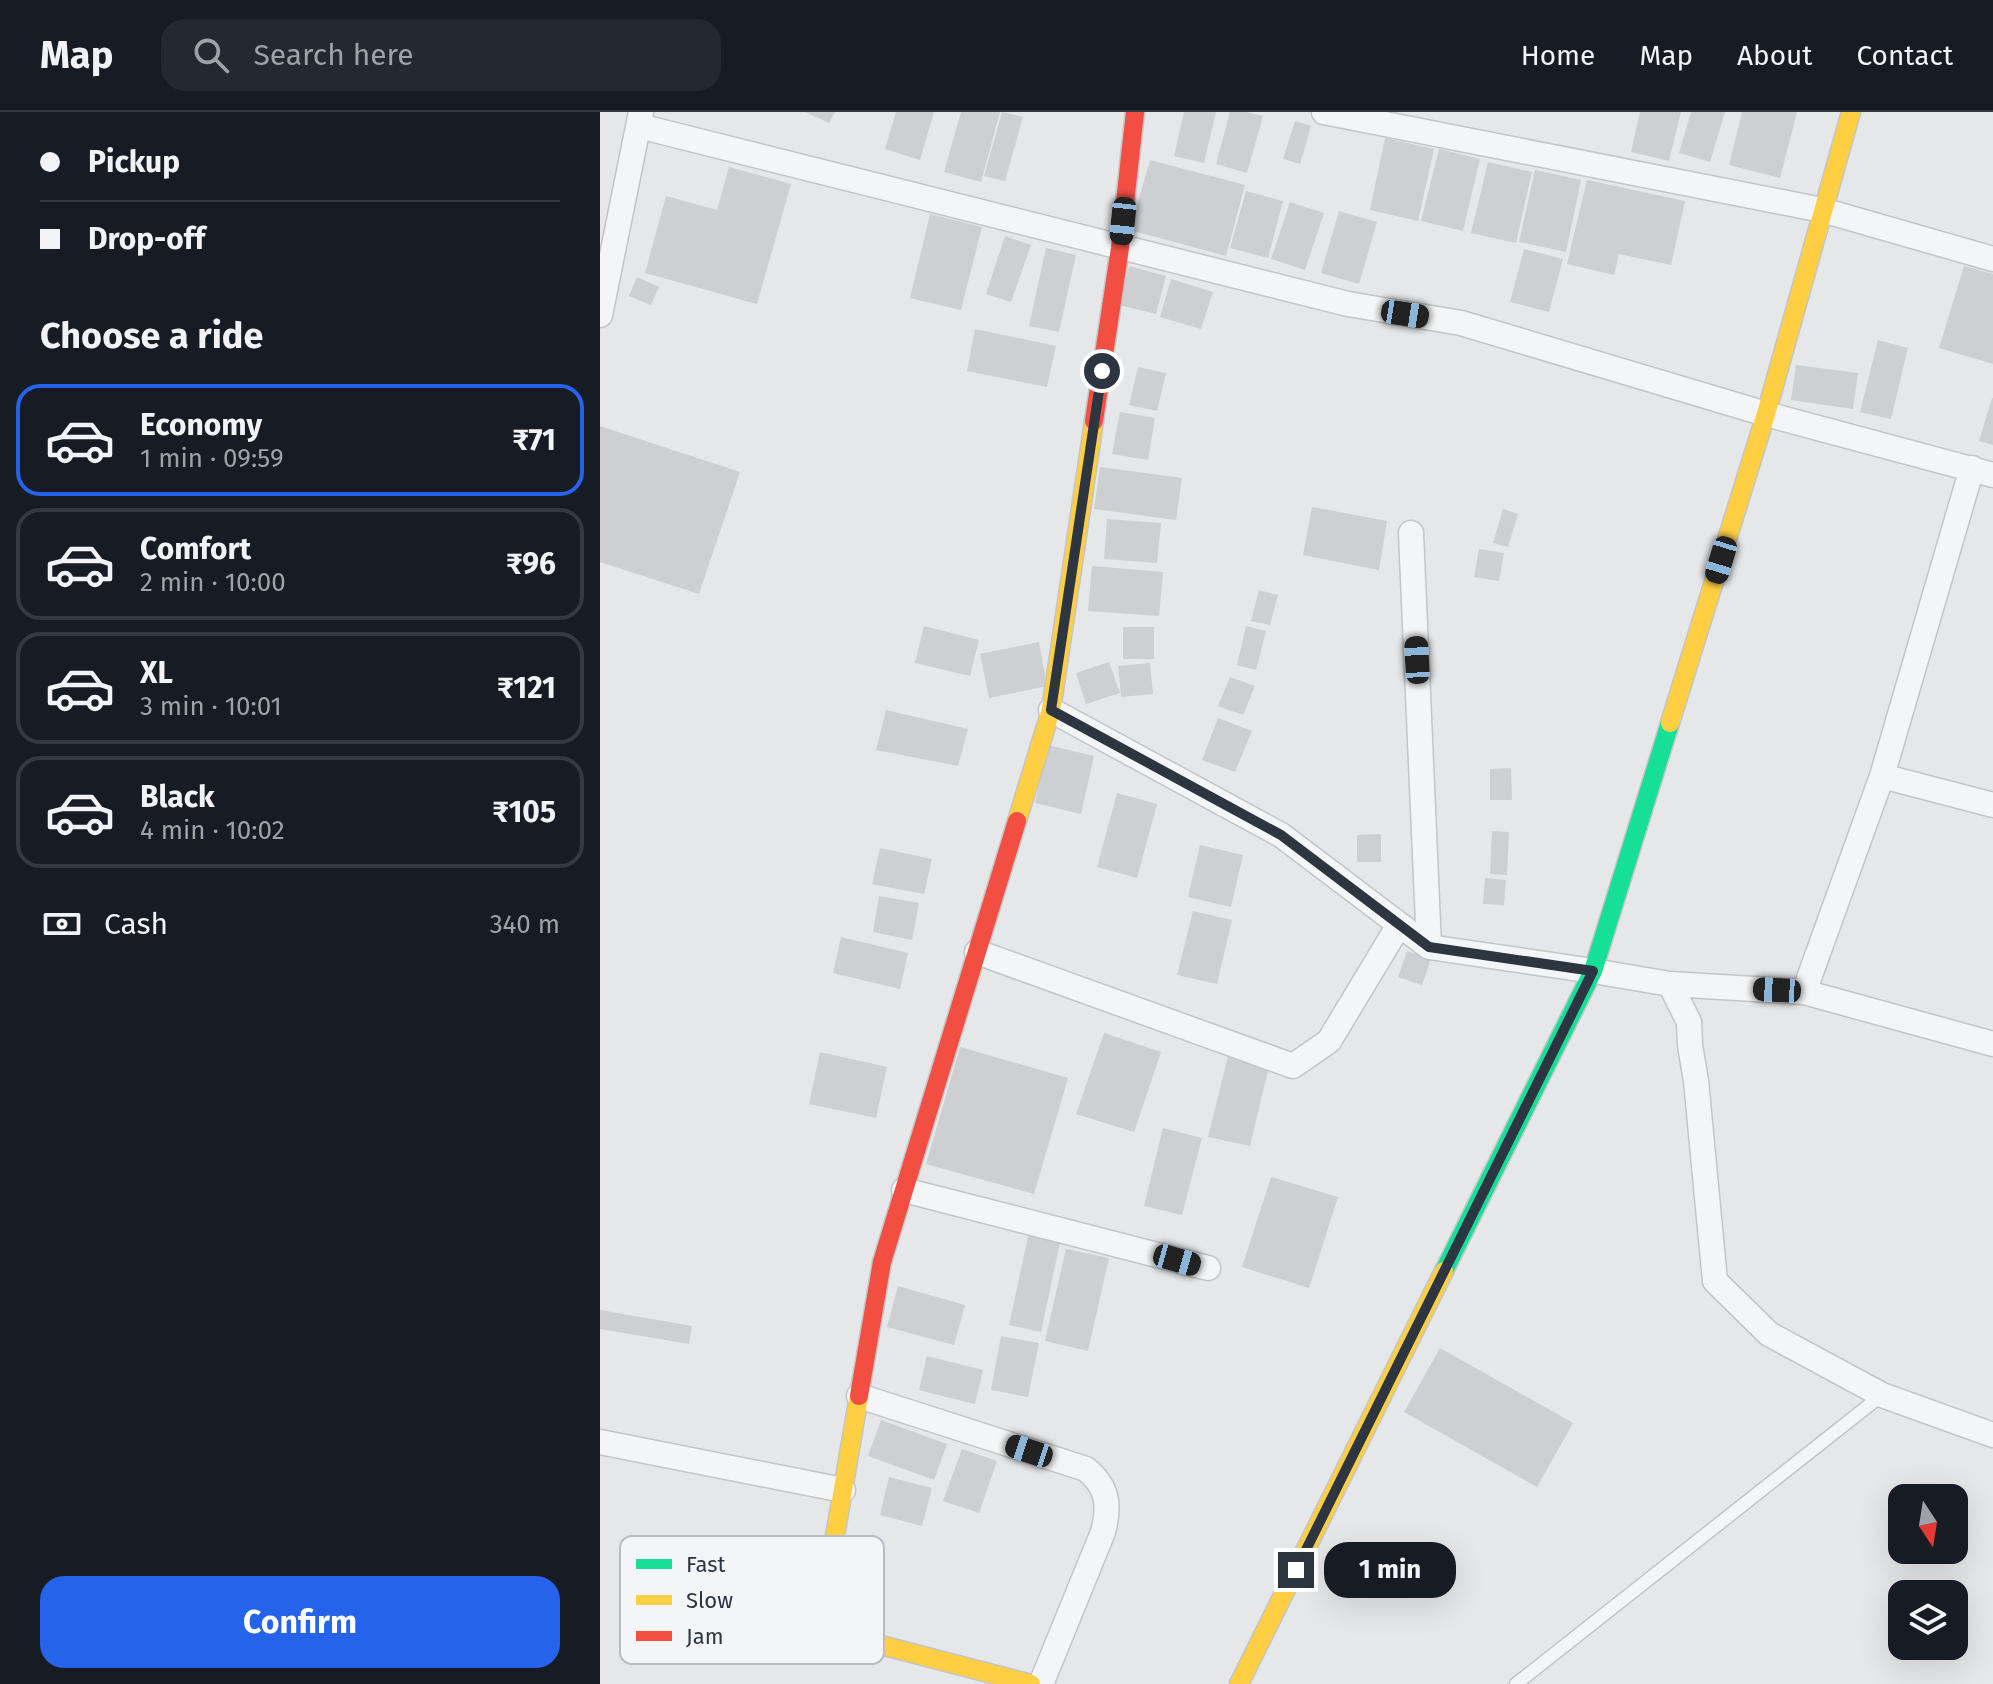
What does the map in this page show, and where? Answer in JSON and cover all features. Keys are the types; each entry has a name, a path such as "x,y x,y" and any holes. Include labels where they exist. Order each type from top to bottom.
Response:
{"street":[{"path":"835,1536 882,1262 1051,710 1120,248 1135,112"},
{"path":"1324,112 1822,210 1993,259"},
{"path":"1239,1684 1593,971 1766,414 1851,112"},
{"path":"600,315 640,119 1120,248 1348,304 1461,323 1766,414 1982,472 1882,776 1804,992"},
{"path":"1411,533 1429,947"},
{"path":"1051,710 1281,835 1429,947 1670,984 1804,992 1993,1044"},
{"path":"1882,776 1993,805"},
{"path":"977,952 1293,1066 1329,1041 1399,925"},
{"path":"1670,984 1689,1022 1715,1281 1769,1334 1882,1395 1993,1435"},
{"path":"904,1190 1208,1268"},
{"path":"859,1396 1086,1469 1103,1489 1107,1502 1103,1532 1041,1684"},
{"path":"600,1442 843,1490"},
{"path":"884,1646 1031,1684"}],"lane":[{"path":"1516,1684 1882,1395"}],"building":[{"path":"805,112 835,112 829,123"},
{"path":"896,112 934,112 920,160 885,149"},
{"path":"961,112 1000,112 981,182 944,172"},
{"path":"1002,112 1023,117 1005,181 984,176"},
{"path":"1184,112 1216,112 1204,163 1174,156"},
{"path":"1230,112 1263,116 1247,173 1216,164"},
{"path":"1640,112 1681,112 1669,161 1631,152"},
{"path":"1691,112 1725,112 1710,162 1679,153"},
{"path":"1742,112 1797,112 1780,178 1729,165"},
{"path":"1295,121 1311,126 1300,164 1283,159"},
{"path":"1385,138 1434,149 1418,221 1370,210"},
{"path":"1439,149 1480,159 1463,231 1421,221"},
{"path":"1150,160 1245,185 1226,256 1130,230"},
{"path":"1488,162 1532,172 1516,243 1471,233"},
{"path":"729,167 791,184 757,304 645,273 666,196 717,210"},
{"path":"1535,170 1581,180 1566,252 1519,242"},
{"path":"1587,180 1685,201 1671,265 1619,254 1614,275 1567,264"},
{"path":"1246,191 1283,201 1268,258 1230,248"},
{"path":"1290,202 1324,213 1305,270 1271,259"},
{"path":"1339,211 1377,222 1359,284 1321,273"},
{"path":"930,214 982,227 961,310 910,298"},
{"path":"1005,236 1031,245 1011,302 986,294"},
{"path":"1046,248 1076,255 1059,332 1029,326"},
{"path":"1524,249 1563,259 1549,312 1510,302"},
{"path":"1129,266 1166,276 1156,314 1119,305"},
{"path":"1964,266 1993,274 1993,364 1939,348"},
{"path":"637,277 659,287 651,305 629,296"},
{"path":"1171,279 1213,292 1201,329 1160,317"},
{"path":"975,329 1056,346 1047,387 967,371"},
{"path":"1878,340 1908,348 1891,419 1860,412"},
{"path":"1796,365 1858,373 1853,409 1791,400"},
{"path":"1138,367 1166,373 1157,411 1129,405"},
{"path":"1993,398 1993,445 1979,441"},
{"path":"1120,412 1155,418 1148,460 1112,454"},
{"path":"600,426 740,472 699,594 600,562"},
{"path":"1100,467 1182,478 1176,520 1094,509"},
{"path":"1312,507 1387,521 1379,570 1303,555"},
{"path":"1503,509 1518,514 1508,547 1493,543"},
{"path":"1107,519 1161,523 1157,563 1104,559"},
{"path":"1479,549 1504,553 1499,581 1474,577"},
{"path":"1092,566 1163,572 1159,616 1088,611"},
{"path":"1259,590 1278,595 1270,625 1251,621"},
{"path":"924,626 979,640 970,676 915,663"},
{"path":"1246,626 1266,631 1256,670 1237,665"},
{"path":"1123,627 1154,627 1154,659 1123,659"},
{"path":"1039,642 1047,686 989,698 980,654"},
{"path":"1109,662 1120,693 1086,704 1076,673"},
{"path":"1150,663 1153,694 1121,697 1118,666"},
{"path":"1230,677 1255,686 1243,715 1218,706"},
{"path":"886,710 968,729 958,766 876,750"},
{"path":"1218,718 1252,731 1235,772 1202,760"},
{"path":"1048,745 1094,756 1081,814 1035,803"},
{"path":"1511,768 1512,800 1490,800 1490,769"},
{"path":"1117,793 1157,804 1137,878 1097,867"},
{"path":"1492,831 1509,832 1507,875 1490,874"},
{"path":"1381,834 1381,862 1357,862 1357,835"},
{"path":"1200,845 1243,855 1231,907 1188,897"},
{"path":"880,848 932,859 924,894 872,884"},
{"path":"1485,878 1506,880 1504,905 1483,904"},
{"path":"879,896 919,903 912,940 873,932"},
{"path":"1193,911 1232,920 1217,984 1177,975"},
{"path":"841,937 908,953 900,989 833,973"},
{"path":"1407,951 1431,959 1422,985 1398,977"},
{"path":"1104,1033 1161,1052 1134,1132 1076,1114"},
{"path":"960,1047 1068,1078 1034,1194 926,1164"},
{"path":"820,1052 887,1067 876,1118 809,1104"},
{"path":"1229,1052 1270,1062 1250,1146 1208,1137"},
{"path":"1163,1128 1202,1138 1182,1215 1144,1206"},
{"path":"1271,1177 1338,1197 1309,1288 1242,1267"},
{"path":"1029,1232 1061,1238 1041,1332 1009,1325"},
{"path":"1066,1249 1109,1258 1088,1351 1045,1341"},
{"path":"898,1286 965,1305 954,1345 887,1327"},
{"path":"600,1310 692,1326 689,1344 600,1329"},
{"path":"1001,1336 1039,1343 1028,1397 991,1390"},
{"path":"1440,1348 1573,1423 1537,1487 1404,1412"},
{"path":"927,1356 983,1370 975,1404 919,1390"},
{"path":"881,1420 947,1444 934,1480 868,1456"},
{"path":"962,1449 997,1461 979,1513 943,1501"},
{"path":"889,1477 932,1488 922,1526 880,1515"}],"traffic: fast":[{"path":"1444,1271 1593,971 1670,723"}],"traffic: slow":[{"path":"1670,723 1766,414 1851,112"},
{"path":"1017,821 1051,710 1094,421"},
{"path":"1239,1684 1444,1271"},
{"path":"835,1536 859,1396"},
{"path":"884,1646 1031,1684"}],"traffic: jam":[{"path":"1094,421 1120,248 1135,112"},
{"path":"859,1396 882,1262 1017,821"}],"route":[{"path":"1102,371 1051,710 1281,835 1429,947 1593,971 1296,1570"}]}
